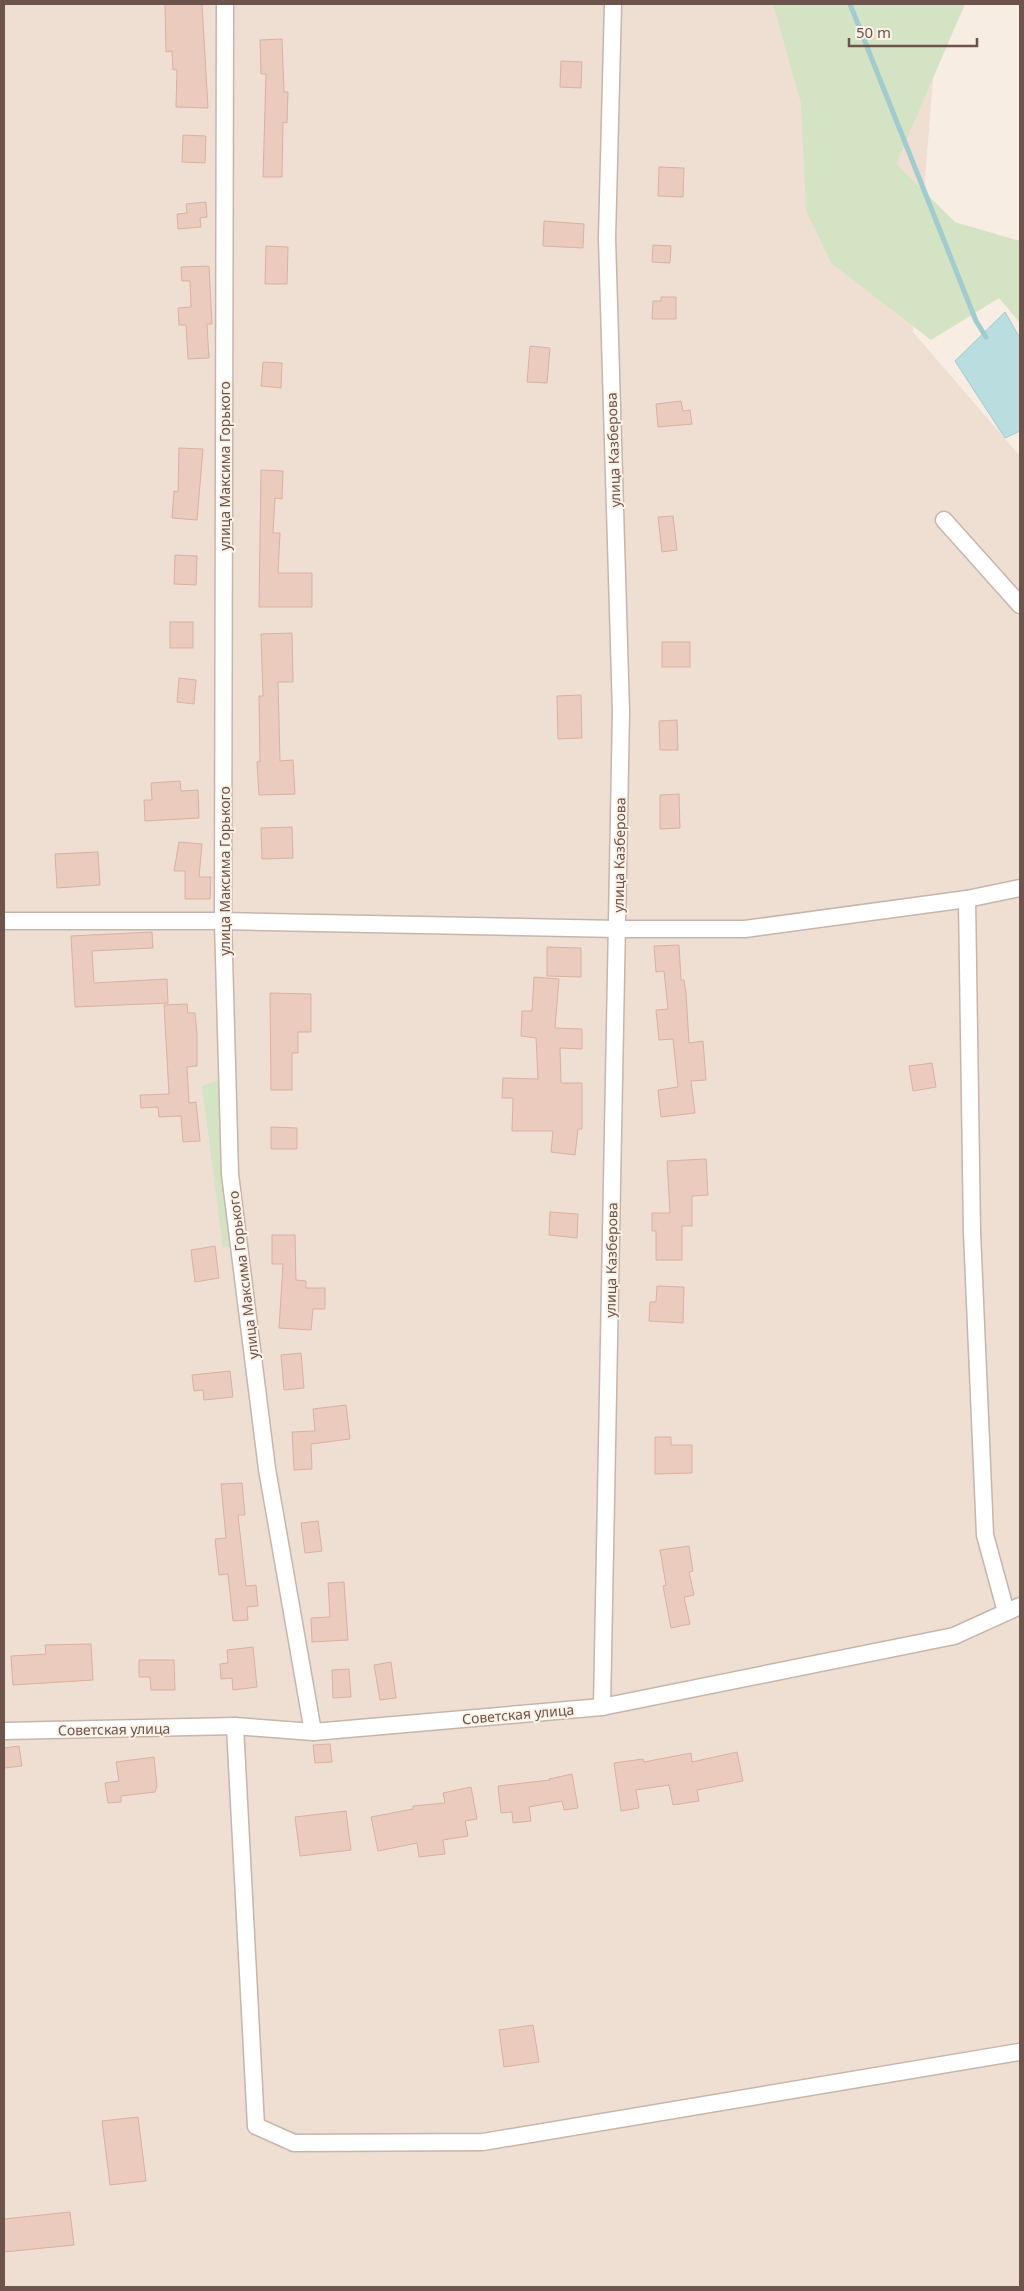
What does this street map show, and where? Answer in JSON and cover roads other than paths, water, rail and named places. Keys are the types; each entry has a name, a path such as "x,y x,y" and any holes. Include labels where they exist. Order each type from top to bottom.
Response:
{"street":[{"name":"улица Максима Горького","path":"225,4 223,921 230,1174 267,1469 313,1732"},
{"name":"улица Казберова","path":"602,1707 621,712 607,238 613,4"},
{"path":"944,520 1020,605"},
{"path":"4,921 223,921 618,929 745,929 967,899 1020,888"},
{"path":"967,899 972,1232 985,1536 1013,1609"},
{"name":"Советская улица","path":"4,1731 235,1726 313,1732 602,1707 954,1636 1013,1609"},
{"path":"235,1726 256,2126 294,2144 483,2142 1018,2052"}],"water":[{"path":"1005,312 1020,338 1020,431 1005,438 955,361"}],"waterway":[{"path":"850,4 976,321 986,337"}]}
